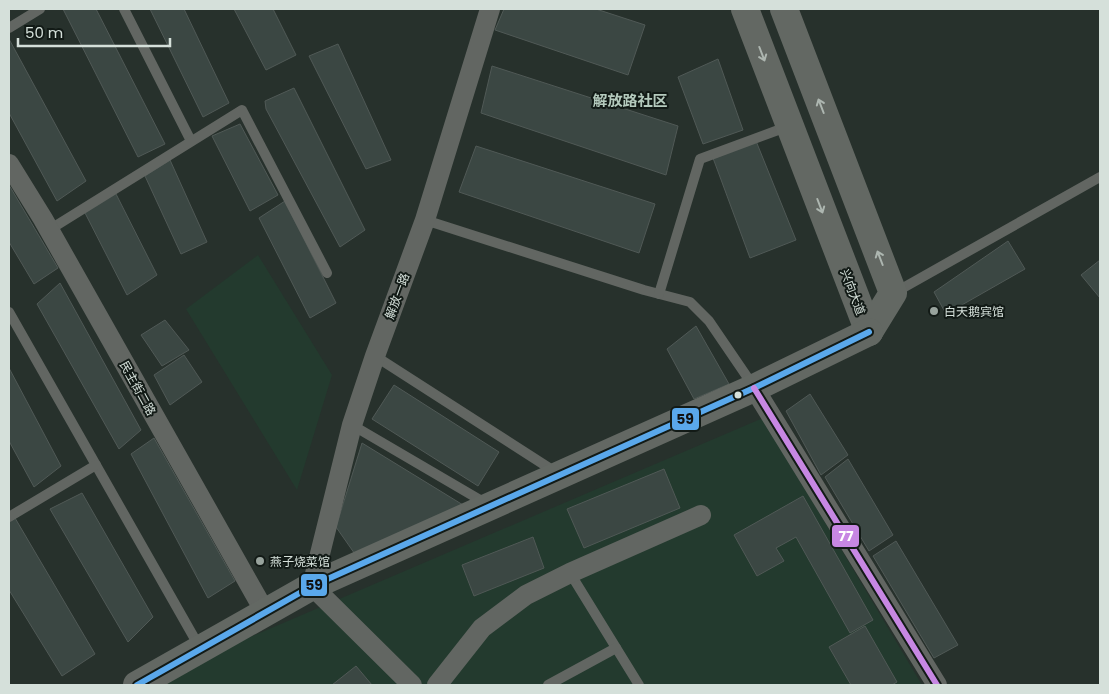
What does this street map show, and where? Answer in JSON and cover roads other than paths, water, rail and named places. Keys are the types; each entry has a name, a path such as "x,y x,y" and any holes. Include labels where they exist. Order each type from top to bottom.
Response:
{"street":[{"name":"解放一路","path":"312,586 352,425 374,356 425,220 490,9"},
{"name":"兴向大道","path":"745,9 869,332"},
{"path":"784,9 893,293"},
{"name":"民主街二路","path":"9,164 49,230 265,612"},
{"name":"兴向大道","path":"869,332 893,293"},
{"path":"137,685 312,586 754,388 869,332"},
{"path":"754,388 937,685"},
{"path":"436,685 482,628 526,595 570,573 701,515"},
{"path":"312,586 412,685"}],"lane":[{"path":"9,28 40,9"},
{"path":"124,9 191,141"},
{"path":"49,230 242,110 328,273"},
{"path":"659,294 700,159 790,125"},
{"path":"893,293 1100,176"},
{"path":"425,220 659,294 690,302 710,321 754,388"},
{"path":"9,312 200,649"},
{"path":"374,356 560,475"},
{"path":"352,425 490,506"},
{"path":"9,517 96,465"},
{"path":"570,573 639,685"},
{"path":"548,685 616,648"}],"place":[{"name":"白天鹅宾馆","path":"934,311"},
{"name":"燕子烧菜馆","path":"260,561"}],"district":[{"name":"解放路社区","path":"630,100"}]}
